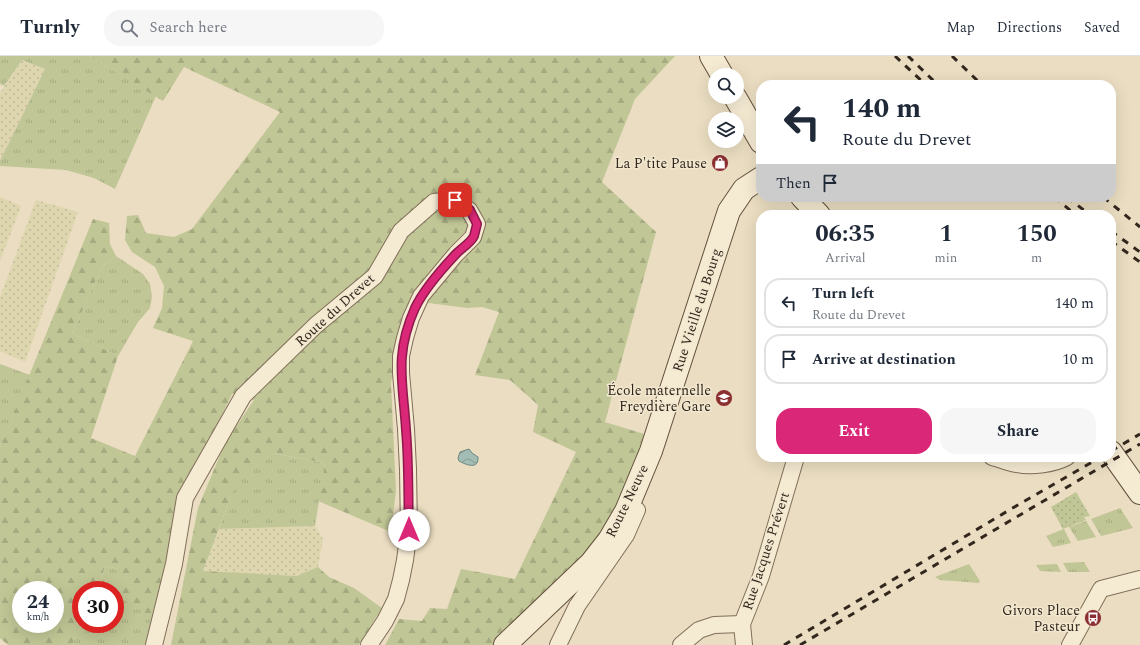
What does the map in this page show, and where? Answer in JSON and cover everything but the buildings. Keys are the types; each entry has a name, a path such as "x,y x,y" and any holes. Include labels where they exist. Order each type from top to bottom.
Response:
{"street":[{"path":"711,56 718,68"},
{"path":"739,104 756,133"},
{"name":"Rue Vieille du Bourg","path":"558,645 577,606 626,535 651,478 674,408 671,391 729,211 744,189 756,181"},
{"name":"Route du Drevet","path":"154,645 174,564 185,498 243,396 316,325 375,276 401,231 434,202 455,200 470,210 477,224 473,237 456,254 421,296 404,338 401,356 401,373 406,429 409,530 401,580 396,599 385,621 369,645"},
{"path":"807,202 814,210"},
{"name":"Route Neuve","path":"505,645 591,563 609,540 626,511 651,451 671,391"},
{"path":"1116,459 1140,493"},
{"name":"Rue Jacques Prévert","path":"744,645 742,624 761,576 795,462"},
{"path":"1010,462 1017,464 1040,464 1051,462"},
{"path":"1070,645 1101,589 1140,579"},
{"path":"681,645 699,630 714,625 742,624"}],"shaded area":[{"path":"22,60 45,69 0,161 0,93"},
{"path":"0,197 21,206 0,261"},
{"path":"36,200 78,212 25,362 0,351 0,297"},
{"path":"315,526 323,539 318,567 298,576 203,572 219,529"}],"green space":[{"path":"0,56 89,56 156,96 115,189 94,178 66,170 0,166 0,161 45,69 22,60 4,86 0,84"},
{"path":"89,56 675,56 635,99 602,182 656,232 605,422 644,434 623,500 600,545 495,645 385,645 399,619 422,621 430,608 447,609 461,569 515,579 576,452 533,432 538,405 510,380 475,375 499,312 482,307 467,308 429,303 405,310 391,383 396,491 391,532 318,501 325,463 272,453 236,483 203,571 297,576 318,567 329,577 354,588 382,608 359,645 171,645 198,508 225,443 254,400 232,394 176,511 173,542 154,619 124,600 124,581 118,581 118,569 105,566 101,581 72,581 72,633 78,633 72,645 8,645 0,638 0,447 93,219 109,223 110,244 116,256 102,267 72,333 118,356 91,438 135,456 193,341 153,328 162,308 164,286 155,267 132,252 125,240 127,216 138,215 146,233 174,237 192,229 280,112 184,67 163,101"},
{"path":"116,256 143,274 150,284 152,296 150,308 138,322 118,356 72,333 102,267"},
{"path":"0,364 30,375 0,447"},
{"path":"272,453 325,463 315,526 219,529 236,482"},
{"path":"1076,492 1090,516 1084,517 1086,520 1063,529 1051,507"},
{"path":"1120,508 1133,528 1101,536 1091,519"},
{"path":"1086,521 1096,537 1078,541 1069,527"},
{"path":"1064,529 1071,543 1053,547 1046,536"},
{"path":"1084,562 1090,572 1068,572 1063,563"},
{"path":"969,564 980,581 979,583 940,580 935,577"},
{"path":"1057,564 1061,572 1040,571 1036,565"},
{"path":"105,566 118,569 154,619 147,645 72,645 78,633 124,633 124,581 101,581"}],"water":[{"path":"469,449 478,457 478,461 474,465 462,463 458,458 460,452"}],"railway":[{"path":"895,56 921,80"},
{"path":"908,56 933,80"},
{"path":"952,56 977,80"},
{"path":"1060,202 1070,210"},
{"path":"1073,202 1084,210"},
{"path":"1109,202 1140,227"},
{"path":"1116,235 1140,252"},
{"path":"1116,245 1140,262"},
{"path":"1116,448 1140,434"},
{"path":"1116,458 1140,444"},
{"path":"784,645 1092,462"},
{"path":"800,645 1110,462"}],"place":[{"name":"La P'tite Pause","path":"720,163"},
{"name":"École maternelle Freydière Gare","path":"724,398"},
{"name":"Givors Place Pasteur","path":"1093,618"}],"route":[{"path":"409,530 408,469 406,429 402,397 401,356 404,338 421,296 456,254 473,237 477,224 470,210 455,200"}]}
